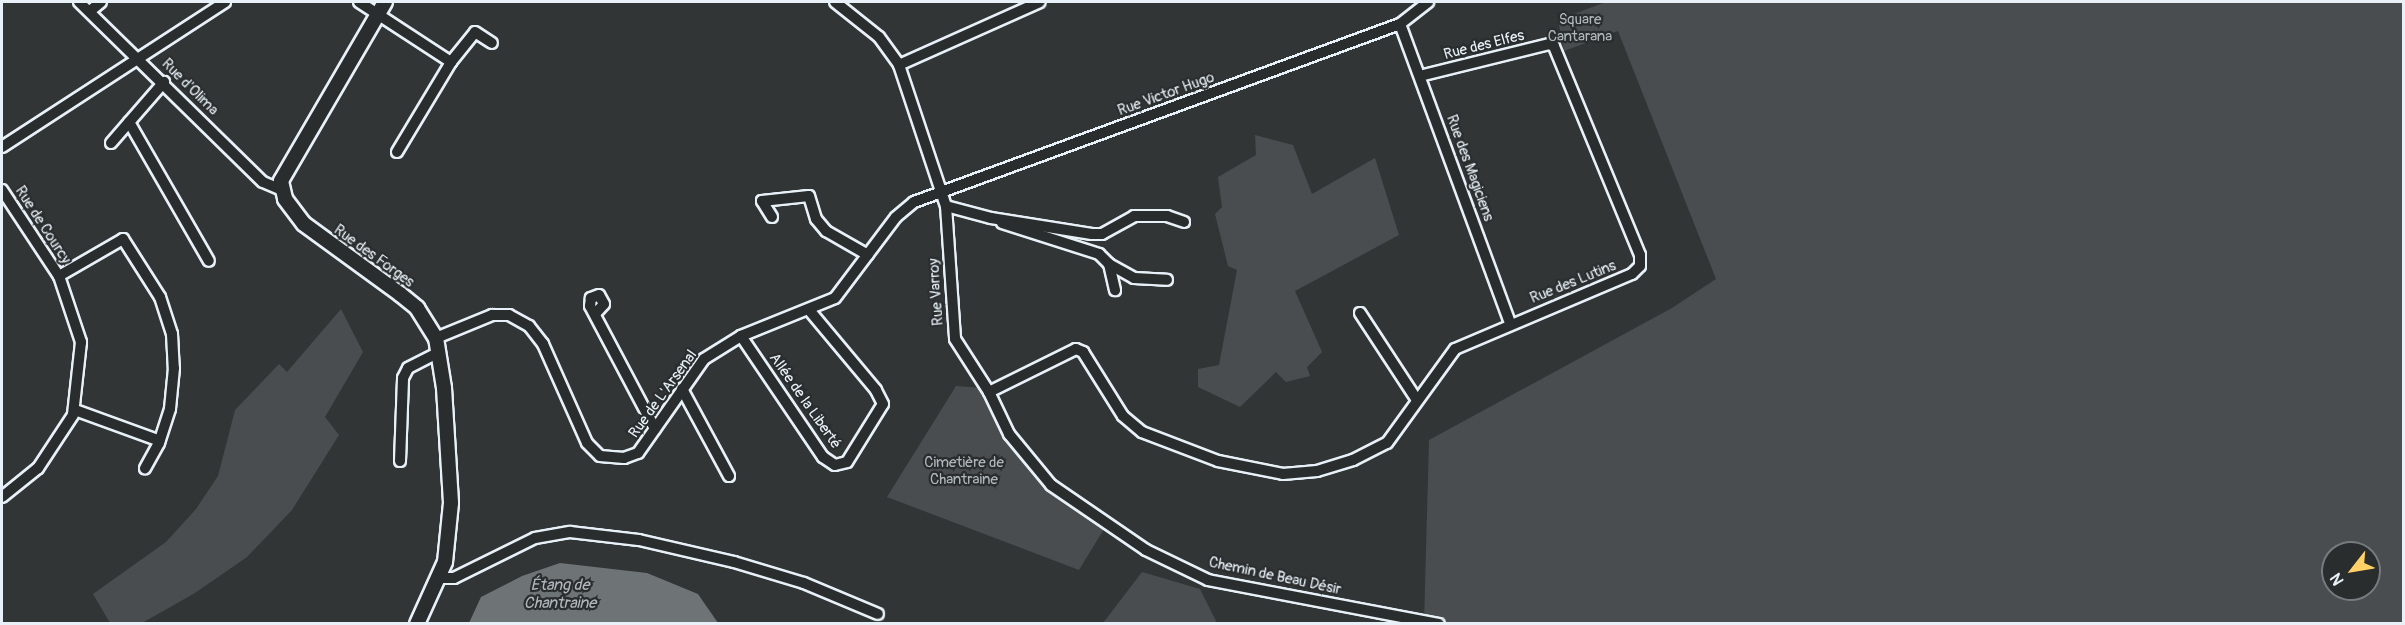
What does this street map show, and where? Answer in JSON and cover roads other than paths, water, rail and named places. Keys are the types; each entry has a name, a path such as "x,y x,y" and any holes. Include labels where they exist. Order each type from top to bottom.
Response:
{"main road":[{"path":"282,190 284,171 382,7"},
{"name":"Rue des Forges","path":"282,190 304,224 417,308 438,345 451,503 448,544 439,578 417,624"}],"street":[{"name":"Rue d'Olima","path":"79,2 140,58 263,182 282,190"},
{"path":"90,11 101,2"},
{"path":"2,147 225,2"},
{"path":"359,2 382,7 451,62"},
{"name":"Rue Varroy","path":"836,2 879,37 899,65 946,206 955,339 989,392 1009,434"},
{"path":"899,65 1040,2"},
{"name":"Rue Victor Hugo","path":"942,192 1400,24 1428,2"},
{"name":"Rue des Magiciens","path":"1400,24 1510,323"},
{"path":"398,152 451,62 475,32 492,43"},
{"name":"Rue des Elfes","path":"1420,76 1549,44 1554,46"},
{"name":"Rue des Lutins","path":"989,392 1076,349 1083,352 1122,416 1142,432 1218,461 1283,474 1326,468 1387,443 1455,349 1510,323 1632,274 1640,266 1640,255 1554,46"},
{"path":"111,142 164,82"},
{"path":"129,122 209,261"},
{"name":"Rue de Courcy","path":"2,190 59,276 81,342 75,410 38,468 2,497"},
{"name":"Rue de L'Arsenal","path":"400,461 403,378 408,368 438,345 492,315 509,315 529,326 543,345 586,443 600,456 612,460 638,453 704,359 741,336 810,311 835,298 896,217 914,202 942,192"},
{"path":"772,217 762,201 809,196 816,219 826,231 868,255"},
{"path":"946,206 1099,254 1109,264 1134,278 1167,280"},
{"path":"991,219 1092,234 1102,234 1134,216 1167,216 1184,222"},
{"path":"59,276 123,239 160,297 172,334 174,368 170,409 160,441 144,468"},
{"path":"1109,264 1115,290"},
{"name":"Allée de la Liberté","path":"741,336 823,457 836,465 848,462 883,404 876,390 810,311"},
{"path":"595,314 655,429"},
{"path":"1360,314 1417,400"},
{"path":"682,389 729,476"},
{"path":"75,410 160,441"},
{"name":"Chemin de Beau Désir","path":"1009,434 1051,485 1094,517 1146,550 1208,580 1439,624"},
{"path":"439,578 454,578 535,538 570,532 639,540 734,562 804,583 878,614"}],"water":[{"name":"Étang de Chantraine","path":"560,563 647,573 698,594 718,623 469,623 481,597 522,576"}],"park label":[{"name":"Square Cantarana","path":"1580,28"},
{"name":"Cimetière de Chantraine","path":"964,470"}]}
